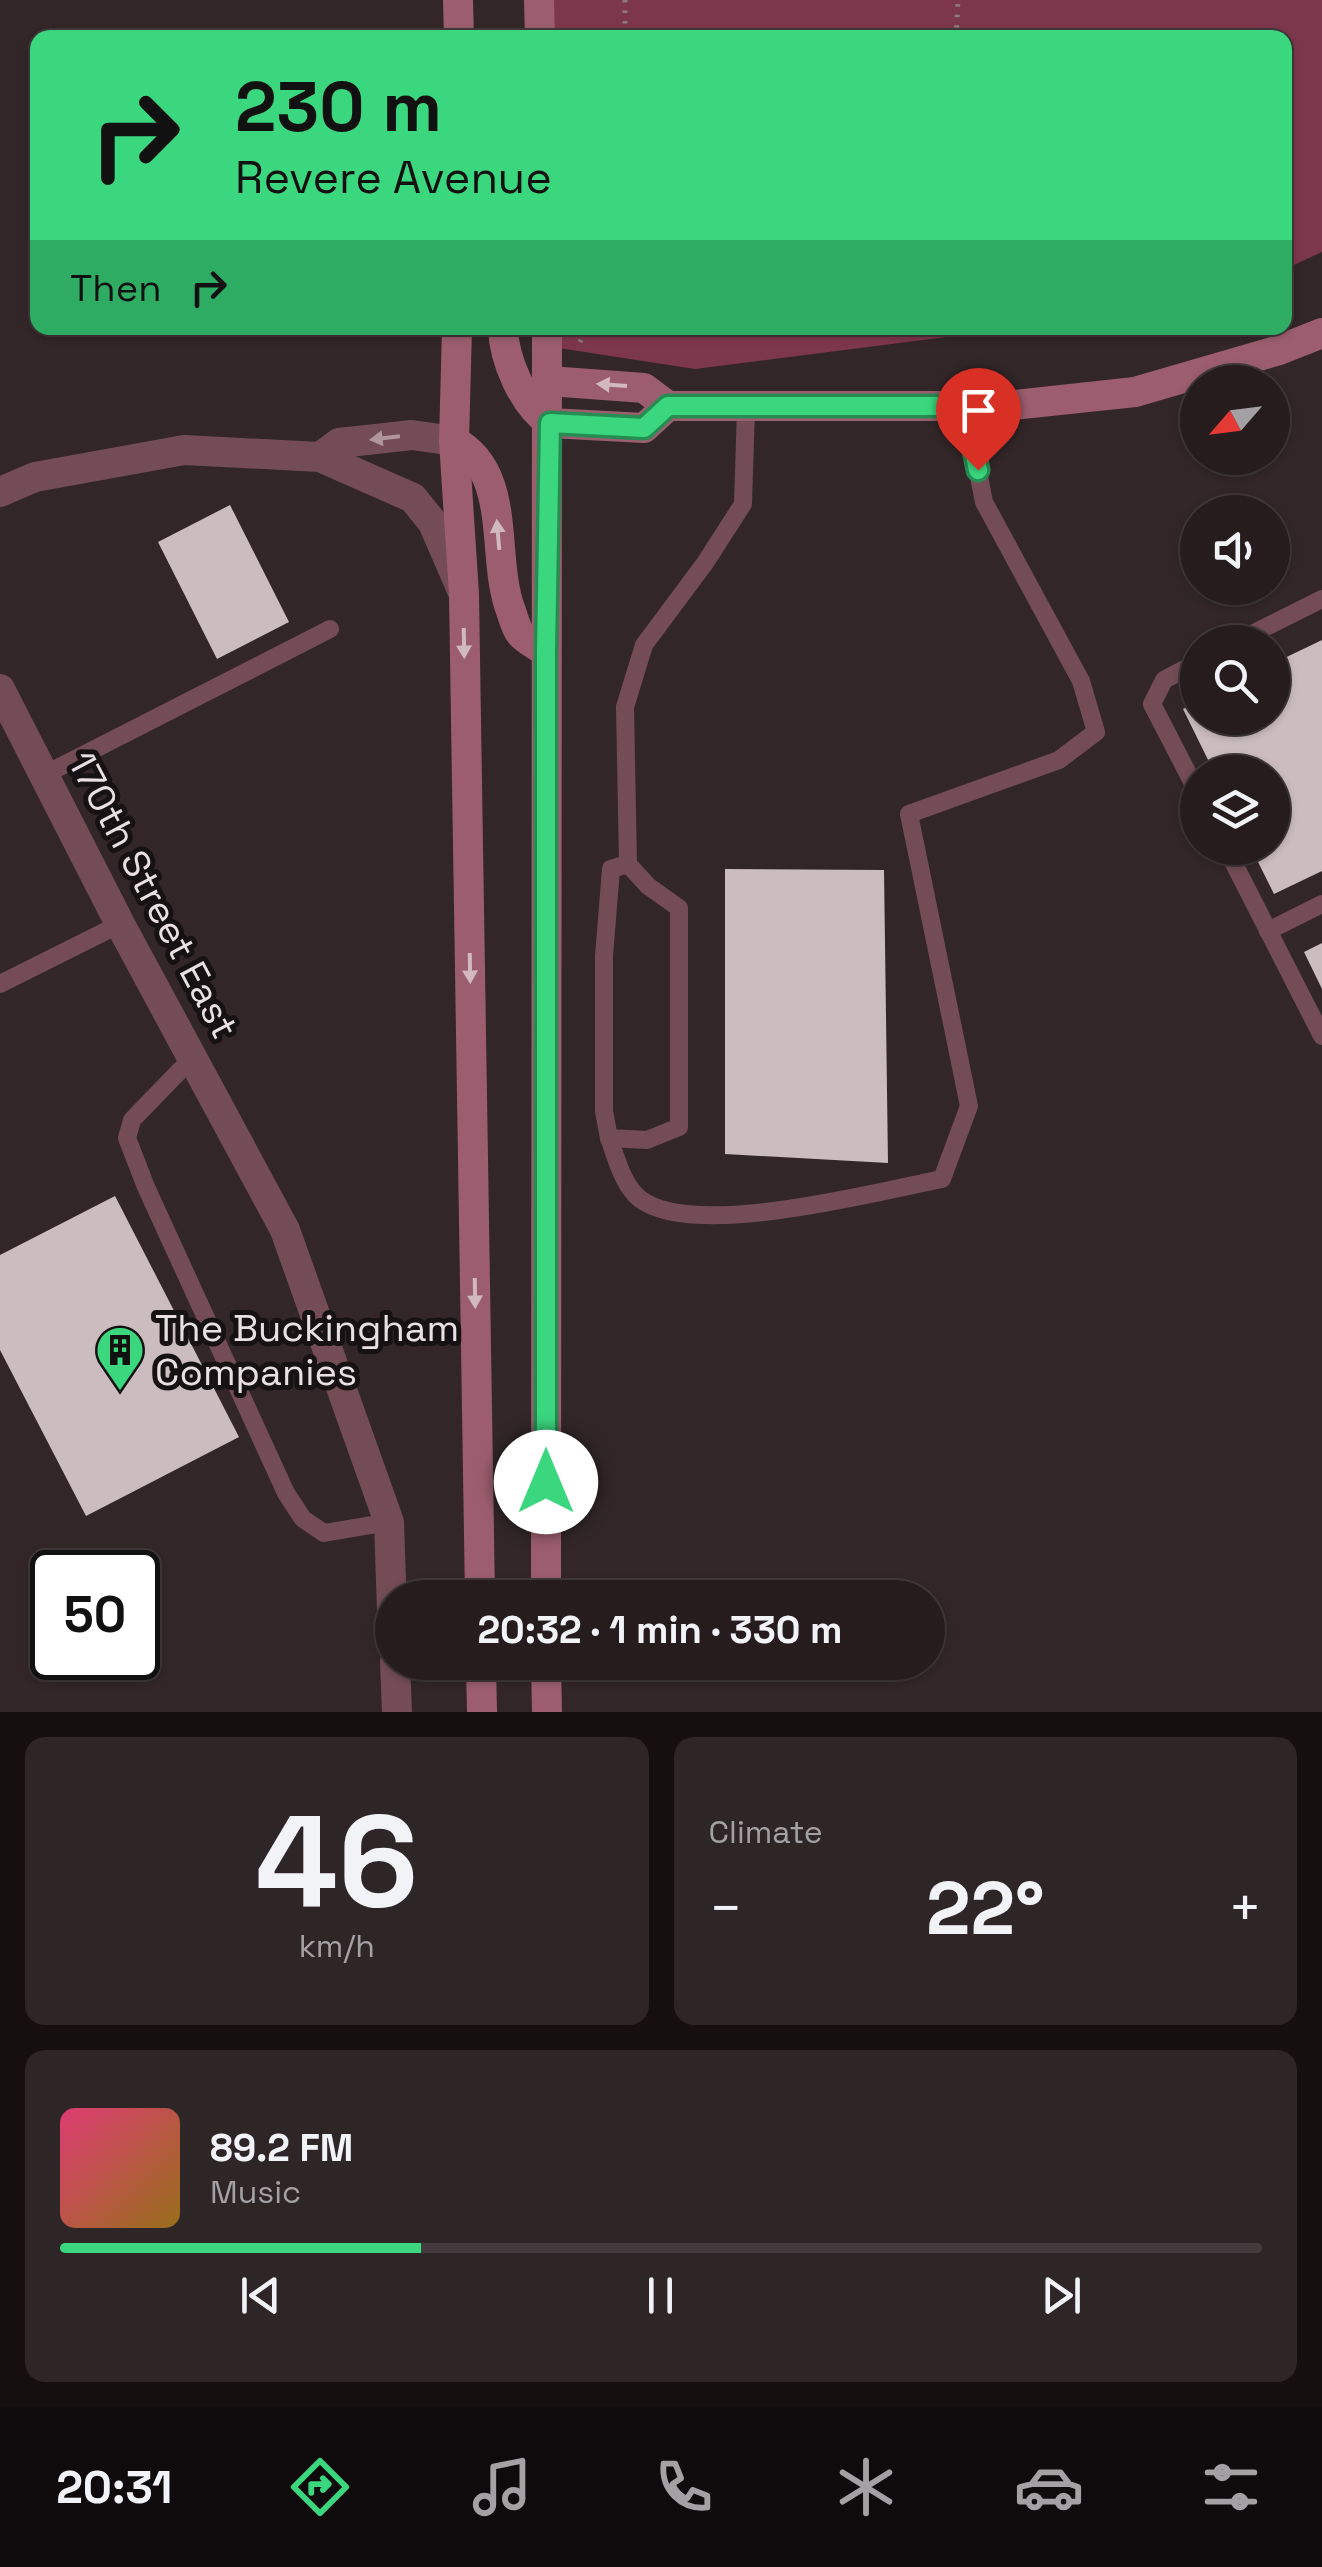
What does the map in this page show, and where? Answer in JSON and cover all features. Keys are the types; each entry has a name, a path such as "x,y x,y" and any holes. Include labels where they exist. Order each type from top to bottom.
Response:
{"main road":[{"path":"458,0 459,30"},
{"path":"539,0 540,30"},
{"path":"549,380 644,388 668,406 1004,406 1135,392 1322,333"},
{"path":"457,335 454,441 464,594 480,1580"},
{"path":"503,335 520,386 534,412 550,423 644,428 668,406"},
{"path":"546,1580 547,335"},
{"path":"454,441 471,450 490,486 503,591 520,634 546,651"},
{"path":"481,1680 482,1712"},
{"path":"546,1680 546,1712"}],"street":[{"path":"320,457 339,443 412,435 454,441"},
{"path":"0,492 35,477 184,450 320,457 413,498 432,523 464,594"},
{"name":"170th Street East","path":"0,689 120,924 285,1230 389,1522 391,1580"},
{"path":"396,1680 397,1712"}],"lane":[{"path":"628,864 611,870 604,956 604,1111 622,1174 640,1199 682,1214 758,1215 942,1180 969,1106 909,814 1059,760 1096,732 1081,681 984,502 965,406"},
{"path":"609,1138 647,1140 679,1127 679,908 648,886 628,864 625,707 644,645 743,504 746,408"},
{"path":"1269,625 1322,598"},
{"path":"44,775 330,630"},
{"path":"1180,672 1164,680 1152,704 1180,758"},
{"path":"1235,865 1322,1036"},
{"path":"1268,931 1322,904"},
{"path":"0,984 120,924"},
{"path":"193,1057 132,1120 128,1138 146,1187 286,1492 303,1519 324,1533 389,1522"}],"path":[{"path":"625,0 625,30"},
{"path":"956,30 958,0"}],"shaded area":[{"path":"533,0 1322,0 1322,252 1292,266 1292,30 534,30"},
{"path":"539,335 962,335 695,369 539,345"}],"building":[{"path":"230,505 289,622 217,659 158,542"},
{"path":"1322,640 1322,871 1274,894 1260,865 1290,865 1290,755 1206,755 1196,735 1290,735 1290,655"},
{"path":"725,869 884,870 888,1163 725,1154"},
{"path":"1322,943 1322,989 1304,952"},
{"name":"The Buckingham Companies","path":"115,1196 239,1437 86,1516 0,1350 0,1255"}],"place":[{"name":"The Buckingham Companies","path":"120,1392"}],"route":[{"path":"546,1482 546,651 550,423 644,428 668,406 965,406 978,470"}]}
